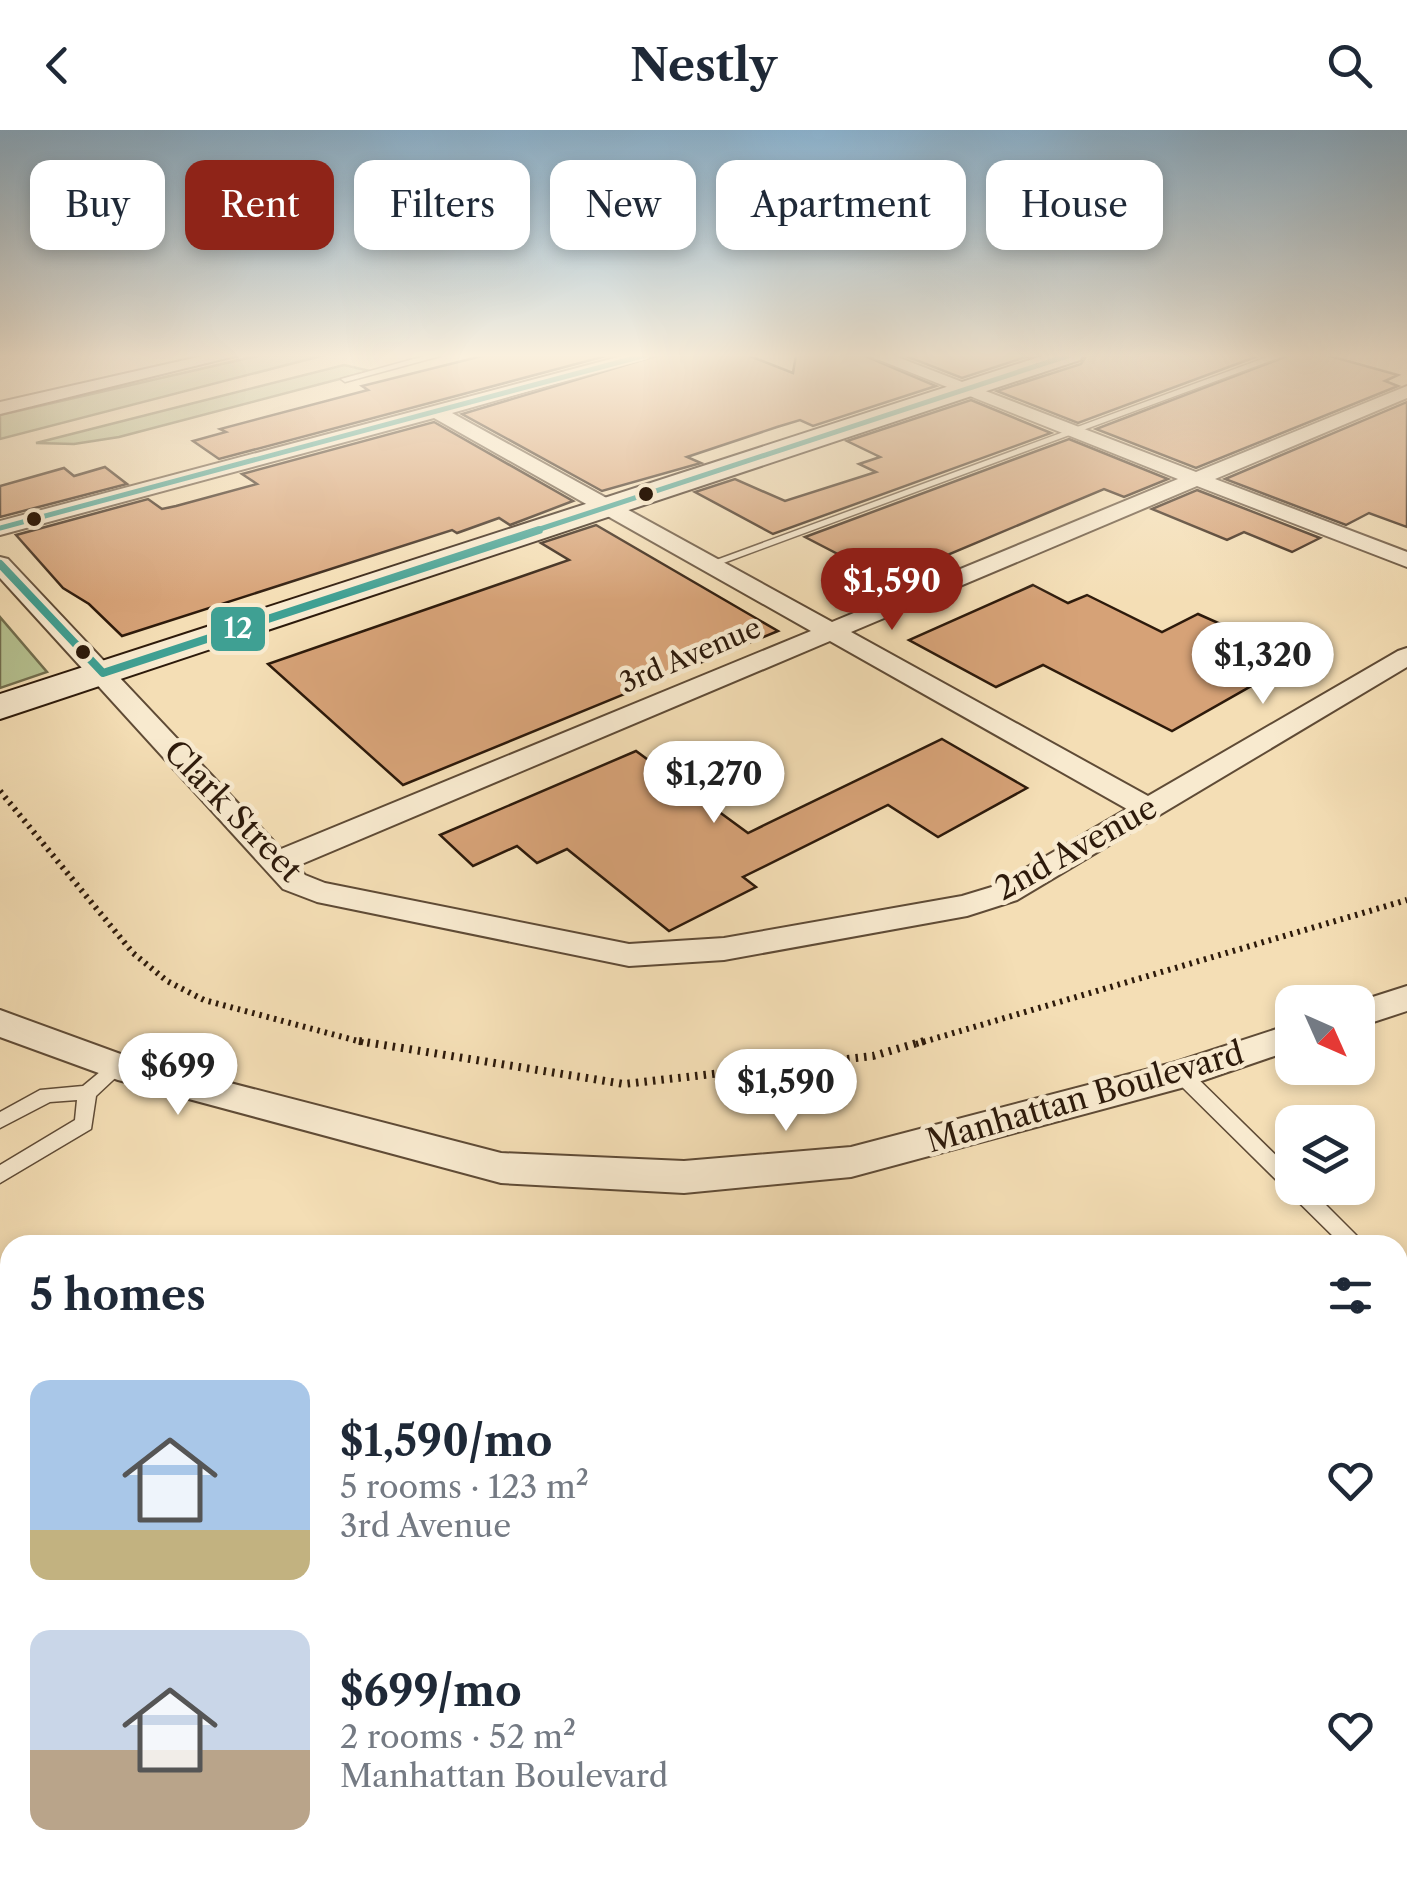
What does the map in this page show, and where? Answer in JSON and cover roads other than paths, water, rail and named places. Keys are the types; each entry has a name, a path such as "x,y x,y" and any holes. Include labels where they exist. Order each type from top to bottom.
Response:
{"street":[{"path":"0,528 345,437"},
{"path":"481,437 1148,808"},
{"path":"0,707 825,437"},
{"path":"1087,437 1407,560"},
{"name":"3rd Avenue","path":"276,863 1300,437"},
{"name":"Clark Street","path":"0,564 294,882 317,892 593,948"},
{"name":"2nd Avenue","path":"593,948 629,955 724,949 968,906 1006,893 1407,656"},
{"path":"1375,1009 1407,998"},
{"name":"Manhattan Boulevard","path":"0,1023 118,1067 502,1168 684,1178 851,1162 1182,1074 1275,1042"}],"lane":[{"path":"714,563 1063,437"},
{"path":"0,1121 46,1095 87,1093 118,1067"},
{"path":"1182,1074 1275,1165"},
{"path":"0,1175 84,1124 87,1093"},
{"path":"1315,1205 1346,1235"}]}
